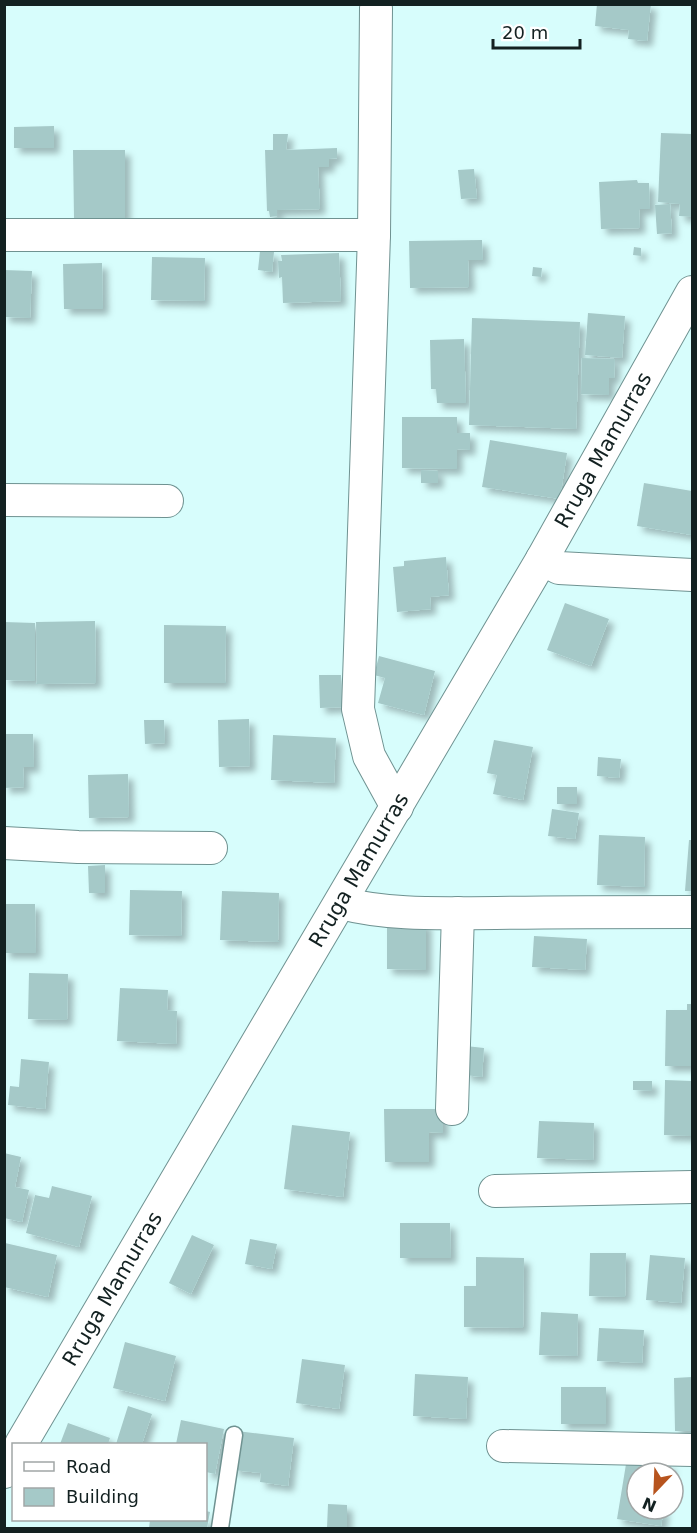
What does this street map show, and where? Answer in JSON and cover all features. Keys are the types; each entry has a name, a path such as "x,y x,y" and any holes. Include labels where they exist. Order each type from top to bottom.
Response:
{"street":[{"path":"376,8 374,235 358,709 369,756 398,807"},
{"path":"4,235 374,235"},
{"name":"Rruga Mamurras","path":"22,1443 543,559 693,292"},
{"path":"4,500 167,501"},
{"path":"543,559 559,568 693,575"},
{"path":"4,843 78,847 211,848"},
{"path":"341,903 386,911 458,913 693,912"},
{"path":"452,1109 458,913"},
{"path":"495,1191 693,1186"},
{"path":"503,1446 693,1450"}],"lane":[{"path":"220,1528 234,1435"}],"building":[{"path":"597,4 651,4 647,41 628,39 629,30 595,26"},
{"path":"54,126 54,148 14,148 14,127"},
{"path":"661,133 692,134 692,217 679,216 680,204 658,202"},
{"path":"273,134 288,134 286,150 337,148 337,158 329,159 329,167 318,167 320,209 277,210 277,216 270,217 267,211 265,150 273,150"},
{"path":"73,150 125,150 125,218 74,218"},
{"path":"474,169 477,198 461,199 458,170"},
{"path":"637,180 638,183 649,183 650,209 639,209 640,228 601,229 599,182"},
{"path":"670,204 672,233 657,234 655,205"},
{"path":"482,240 483,260 468,260 469,287 410,288 409,241"},
{"path":"634,247 641,248 641,256 633,255"},
{"path":"260,251 274,252 272,272 258,270"},
{"path":"339,253 341,301 283,303 282,277 279,278 278,261 282,261 281,255"},
{"path":"152,257 205,258 204,301 151,300"},
{"path":"102,263 103,309 64,309 63,264"},
{"path":"533,267 542,268 541,277 532,276"},
{"path":"4,270 32,271 30,318 4,317"},
{"path":"588,313 625,316 622,358 585,355"},
{"path":"472,318 580,322 576,429 469,425"},
{"path":"464,339 466,403 437,403 436,389 431,389 430,340"},
{"path":"582,358 615,359 614,378 609,378 609,395 581,394"},
{"path":"402,417 457,417 457,433 470,433 470,450 457,449 457,469 402,468"},
{"path":"490,440 567,453 560,499 482,487"},
{"path":"421,470 438,471 438,483 421,483"},
{"path":"644,483 692,491 692,535 637,526"},
{"path":"446,557 449,595 430,597 431,609 397,612 393,567 404,566 404,561"},
{"path":"565,603 609,619 591,666 547,650"},
{"path":"95,621 96,683 37,684 36,622"},
{"path":"4,622 35,623 35,681 4,680"},
{"path":"164,625 226,626 225,683 164,683"},
{"path":"379,656 435,671 424,715 378,703 385,678 374,675"},
{"path":"319,675 341,675 342,707 320,708"},
{"path":"249,719 250,766 219,767 218,720"},
{"path":"144,720 164,720 165,743 145,744"},
{"path":"4,734 33,734 34,767 23,767 24,787 4,788"},
{"path":"273,735 336,738 334,783 271,780"},
{"path":"494,740 533,747 523,800 493,794 497,775 487,773"},
{"path":"598,757 621,759 619,778 597,776"},
{"path":"128,774 129,817 89,818 88,775"},
{"path":"557,787 577,787 577,804 557,804"},
{"path":"552,809 579,813 575,839 548,836"},
{"path":"599,835 645,837 644,887 597,885"},
{"path":"689,840 692,840 692,891 685,891"},
{"path":"105,865 105,893 89,893 88,866"},
{"path":"130,890 182,891 181,936 129,935"},
{"path":"222,891 279,893 278,942 220,940"},
{"path":"4,904 35,904 36,953 4,953"},
{"path":"387,921 426,922 426,970 387,969"},
{"path":"534,936 587,939 585,970 532,967"},
{"path":"29,973 68,974 67,1020 28,1019"},
{"path":"120,988 168,990 167,1010 177,1011 176,1044 117,1041"},
{"path":"687,1004 692,1004 692,1066 665,1066 666,1010 687,1010"},
{"path":"466,1046 484,1048 482,1077 465,1075"},
{"path":"21,1059 49,1062 45,1109 8,1105 10,1086 19,1087"},
{"path":"665,1080 692,1081 692,1136 664,1135"},
{"path":"633,1081 652,1081 652,1091 633,1090"},
{"path":"384,1109 443,1109 443,1133 429,1132 429,1162 385,1162"},
{"path":"539,1121 594,1123 593,1160 537,1158"},
{"path":"292,1125 350,1132 343,1197 284,1189"},
{"path":"4,1153 21,1157 15,1187 29,1190 22,1222 4,1218"},
{"path":"52,1186 92,1196 79,1247 26,1233 35,1195 49,1198"},
{"path":"400,1223 450,1223 451,1258 400,1258"},
{"path":"192,1235 214,1245 191,1294 169,1283"},
{"path":"250,1239 277,1244 272,1269 245,1264"},
{"path":"5,1243 57,1255 48,1297 4,1287"},
{"path":"590,1253 626,1253 625,1297 589,1296"},
{"path":"650,1255 685,1258 681,1303 646,1300"},
{"path":"476,1257 524,1258 523,1328 464,1327 464,1286 476,1286"},
{"path":"541,1312 578,1314 577,1356 539,1355"},
{"path":"599,1328 644,1330 642,1363 597,1361"},
{"path":"125,1342 176,1356 165,1401 113,1388"},
{"path":"302,1359 345,1365 339,1409 296,1403"},
{"path":"415,1374 468,1377 466,1419 413,1416"},
{"path":"692,1377 692,1431 675,1431 674,1378"},
{"path":"561,1387 606,1387 606,1424 561,1424"},
{"path":"128,1406 152,1414 142,1443 116,1443"},
{"path":"181,1420 224,1429 215,1474 207,1472 207,1443 176,1443"},
{"path":"68,1423 110,1438 108,1443 60,1443"},
{"path":"237,1431 294,1438 288,1486 260,1482 261,1473 233,1470"},
{"path":"627,1458 646,1461 627,1461"},
{"path":"625,1470 625,1520 617,1519"},
{"path":"328,1504 347,1505 347,1528 327,1528"},
{"path":"207,1511 210,1512 207,1528 149,1528 150,1521 207,1521"},
{"path":"630,1521 662,1521 661,1526"}]}
